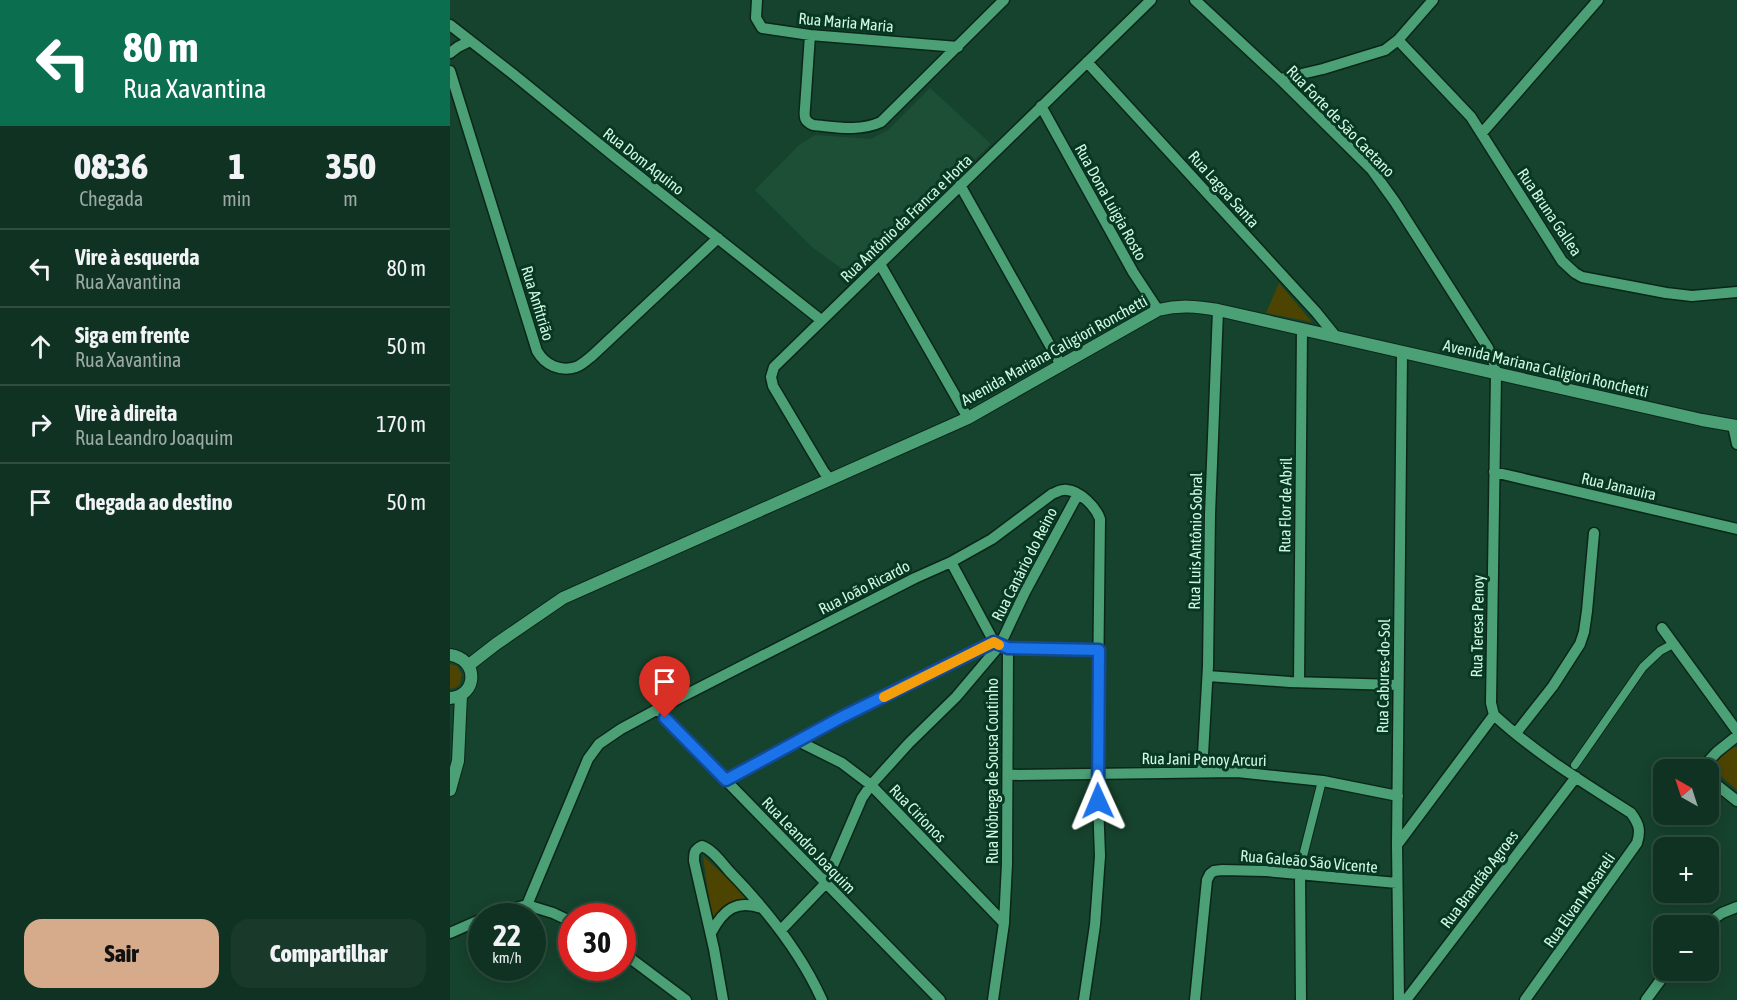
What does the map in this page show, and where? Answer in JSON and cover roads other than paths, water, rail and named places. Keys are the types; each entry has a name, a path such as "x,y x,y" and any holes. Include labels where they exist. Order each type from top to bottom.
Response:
{"street":[{"name":"Rua Maria Maria","path":"757,0 756,18 762,28 810,35 958,47"},
{"path":"810,35 805,120 813,125 856,129 871,127 881,122 1004,0"},
{"name":"Rua Antônio da Franca e Horta","path":"830,479 773,386 771,377 774,367 1150,0"},
{"name":"Rua Forte de São Caetano","path":"1195,0 1280,79 1364,162 1386,188 1488,348 1496,374"},
{"path":"1280,79 1323,69 1385,50 1398,40 1433,0"},
{"path":"1482,133 1598,0"},
{"name":"Rua Dom Aquino","path":"450,25 821,320"},
{"name":"Rua Bruna Gallea","path":"1398,40 1463,106 1562,261 1575,273 1582,277 1666,293 1692,296 1737,292"},
{"path":"450,53 470,41"},
{"name":"Rua Lagoa Santa","path":"1087,62 1316,312 1337,338"},
{"name":"Rua Anfitrião","path":"450,71 537,351 543,361 566,369 578,367 718,238"},
{"name":"Rua Dona Luigia Rosto","path":"1041,106 1133,272 1158,310"},
{"path":"960,185 1061,364"},
{"path":"880,264 968,418"},
{"name":"Avenida Mariana Caligiori Ronchetti","path":"469,665 563,598 968,418 1158,310 1179,306 1218,310 1735,426"},
{"name":"Rua Luis Antônio Sobral","path":"1202,772 1208,675 1212,459 1218,310"},
{"name":"Rua Flor de Abril","path":"1299,682 1302,329"},
{"name":"Rua Cabures-do-Sol","path":"1399,1000 1397,845 1402,352"},
{"name":"Rua Teresa Penoy","path":"1494,715 1491,703 1496,374"},
{"path":"1735,426 1737,444"},
{"name":"Rua Janauira","path":"1494,472 1737,529"},
{"name":"Rua João Ricardo","path":"527,903 588,759 599,744 658,709 993,539 1052,494 1067,490 1078,494"},
{"path":"1078,494 1094,508 1100,519 1097,774 1100,856 1095,925 1084,1000"},
{"name":"Rua Canário do Reino","path":"781,930 825,884 862,798 871,785 909,743 956,697 1000,645 1025,592 1078,494"},
{"path":"1516,733 1553,686 1580,644 1587,611 1594,533"},
{"name":"Rua Nóbrega de Sousa Coutinho","path":"951,562 1000,645 1008,775 1004,923 993,1000"},
{"path":"1662,628 1737,733 1711,759"},
{"path":"1575,765 1643,667 1660,651 1673,644"},
{"path":"726,780 798,741 1000,645 1099,650"},
{"path":"450,655 464,660 472,673 468,689 456,697 458,761 450,790"},
{"path":"1208,675 1299,682 1398,685"},
{"name":"Rua Leandro Joaquim","path":"658,709 825,884 940,1000"},
{"path":"1397,845 1494,715 1576,777"},
{"name":"Rua Cirionos","path":"798,741 842,763 871,785 1004,923"},
{"name":"Rua Jani Penoy Arcuri","path":"1008,775 1202,772 1267,774 1398,796"},
{"name":"Rua Elvan Mosareli","path":"1525,1000 1637,843 1640,833 1639,825 1631,813 1576,777"},
{"name":"Rua Brandão Agroes","path":"1407,1000 1576,777"},
{"path":"1301,1000 1301,864 1322,782"},
{"path":"1719,787 1737,801"},
{"path":"723,1000 711,933 694,861 694,853 702,846 708,848 781,930 809,974 822,1000"},
{"name":"Rua Galeão São Vicente","path":"1195,1000 1207,880 1214,871 1266,871 1397,883"},
{"path":"711,933 717,921 729,909 738,905 750,904 762,908"},
{"path":"1718,915 1737,907"},
{"path":"450,933 468,925"},
{"path":"636,962 686,1000"},
{"path":"1646,1000 1660,981"}]}
